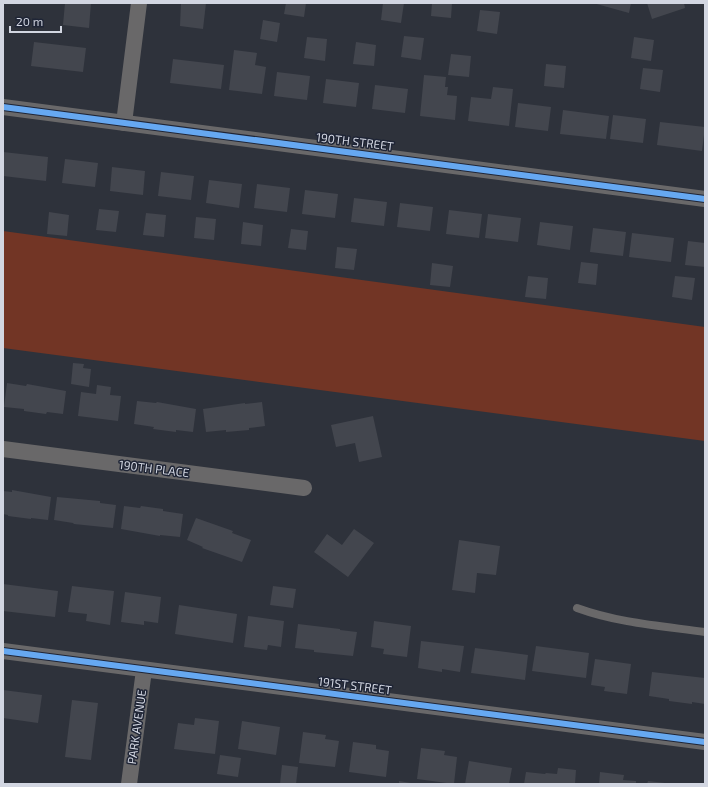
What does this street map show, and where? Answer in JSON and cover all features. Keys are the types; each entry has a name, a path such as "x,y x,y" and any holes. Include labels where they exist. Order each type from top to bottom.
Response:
{"street":[{"path":"124,123 139,3"},
{"name":"190TH STREET","path":"3,107 705,199"},
{"name":"190TH PLACE","path":"3,449 304,488"},
{"name":"191ST STREET","path":"3,651 705,742"},
{"name":"PARK AVENUE","path":"129,784 144,670"}],"lane":[{"path":"577,608 604,617 640,624 705,632"}],"shaded area":[{"path":"3,231 705,327 705,441 3,348"}],"building":[{"path":"65,3 91,3 89,28 63,25"},
{"path":"181,3 206,3 203,29 180,26"},
{"path":"286,3 306,3 304,17 284,14"},
{"path":"383,3 404,3 401,23 381,20"},
{"path":"432,3 452,3 451,18 431,16"},
{"path":"593,3 631,3 629,13"},
{"path":"647,3 684,3 685,8 652,19"},
{"path":"480,10 500,12 497,34 477,31"},
{"path":"263,20 280,23 277,42 260,39"},
{"path":"404,36 424,38 421,60 401,57"},
{"path":"307,37 327,39 325,61 304,58"},
{"path":"634,37 654,40 651,61 631,58"},
{"path":"34,42 86,48 83,72 31,66"},
{"path":"356,42 376,45 374,66 353,64"},
{"path":"234,50 257,53 255,65 266,67 262,94 229,90"},
{"path":"451,54 471,56 469,77 448,75"},
{"path":"173,59 224,65 221,89 170,83"},
{"path":"546,64 566,66 564,88 544,86"},
{"path":"643,68 663,70 660,92 640,89"},
{"path":"277,72 310,76 307,100 274,96"},
{"path":"424,75 446,77 445,87 448,87 447,95 457,96 455,120 420,116"},
{"path":"326,79 359,83 356,107 323,103"},
{"path":"375,85 408,89 405,113 372,109"},
{"path":"493,87 513,89 509,126 468,121 471,97 491,99"},
{"path":"518,103 551,107 548,131 515,127"},
{"path":"563,110 609,116 606,139 560,134"},
{"path":"613,115 646,119 643,143 610,139"},
{"path":"660,122 705,127 702,151 657,145"},
{"path":"3,152 48,157 46,181 3,176"},
{"path":"65,159 98,163 95,187 62,183"},
{"path":"112,167 145,171 143,195 110,191"},
{"path":"161,172 194,176 191,200 158,196"},
{"path":"209,180 242,184 239,208 206,203"},
{"path":"257,184 290,188 287,212 254,208"},
{"path":"305,190 338,194 335,218 302,214"},
{"path":"354,198 387,202 384,226 351,222"},
{"path":"400,203 433,207 430,231 397,227"},
{"path":"99,209 119,211 116,232 96,230"},
{"path":"449,210 482,214 479,238 446,234"},
{"path":"49,212 69,215 67,236 47,234"},
{"path":"146,213 166,215 164,237 143,235"},
{"path":"488,214 521,218 518,242 485,238"},
{"path":"196,217 216,219 214,240 194,238"},
{"path":"243,222 263,225 261,246 241,244"},
{"path":"540,222 573,226 570,250 537,245"},
{"path":"593,228 626,232 623,256 590,252"},
{"path":"291,229 308,231 306,250 288,248"},
{"path":"632,233 674,238 671,262 629,257"},
{"path":"688,241 705,243 705,267 685,265"},
{"path":"337,247 357,249 354,270 335,268"},
{"path":"581,262 598,264 596,285 578,283"},
{"path":"432,263 453,266 450,287 430,285"},
{"path":"528,276 548,278 546,299 525,297"},
{"path":"675,276 695,278 692,300 672,297"},
{"path":"73,363 84,364 83,368 91,369 89,387 71,384"},
{"path":"7,383 26,386 27,384 66,391 63,414 47,412 46,414 24,411 24,409 4,407"},
{"path":"97,385 111,387 110,395 121,396 118,421 78,416 81,392 96,394"},
{"path":"137,401 157,402 196,409 193,432 176,430 176,432 153,429 154,427 134,424"},
{"path":"262,402 265,426 249,428 249,430 206,432 203,409"},
{"path":"373,416 382,457 359,462 355,443 336,447 331,425"},
{"path":"12,490 51,497 48,520 8,516 3,514 3,491 12,492"},
{"path":"57,497 100,501 100,503 116,505 113,528 74,524 54,520"},
{"path":"124,506 140,508 141,506 183,514 180,537 160,536 121,529"},
{"path":"196,518 233,531 232,533 251,540 242,562 202,548 203,547 187,540"},
{"path":"354,529 374,543 348,577 314,552 327,534 342,545"},
{"path":"459,540 500,546 496,575 477,573 475,593 452,590"},
{"path":"3,584 58,591 55,617 3,611"},
{"path":"72,586 114,591 110,625 86,621 87,614 68,612"},
{"path":"273,586 296,589 293,608 270,605"},
{"path":"125,592 161,597 158,623 144,621 144,625 121,622"},
{"path":"179,605 237,614 233,643 175,634"},
{"path":"248,616 284,621 281,647 268,645 267,650 244,647"},
{"path":"374,621 411,626 407,657 383,654 384,649 371,647"},
{"path":"298,624 357,632 353,656 314,652 314,650 295,648"},
{"path":"421,641 464,646 460,672 442,669 442,672 418,668"},
{"path":"536,646 589,653 586,678 532,671"},
{"path":"475,648 528,655 525,680 471,673"},
{"path":"595,659 631,664 627,694 604,691 605,687 591,685"},
{"path":"652,672 705,678 705,704 669,701 669,699 649,696"},
{"path":"3,690 42,695 38,723 3,718"},
{"path":"72,700 98,703 91,760 65,757"},
{"path":"195,718 219,721 215,754 174,749 178,723 194,725"},
{"path":"242,721 280,727 276,755 238,749"},
{"path":"303,732 326,735 325,739 339,741 335,767 299,763"},
{"path":"353,742 376,745 376,749 389,751 386,777 349,772"},
{"path":"421,748 445,751 444,755 457,757 454,784 417,779"},
{"path":"220,755 241,758 238,777 217,774"},
{"path":"469,761 512,768 509,784 465,784"},
{"path":"282,765 298,767 296,784 280,784"},
{"path":"558,768 576,770 575,784 524,784 526,772 557,774"},
{"path":"600,772 624,775 623,780 636,781 636,784 599,784"},
{"path":"399,781 411,783 411,784 399,784"},
{"path":"648,781 665,783 665,784 647,784"}],"cycle path":[{"path":"3,107 705,199"},
{"path":"3,651 705,742"}]}
